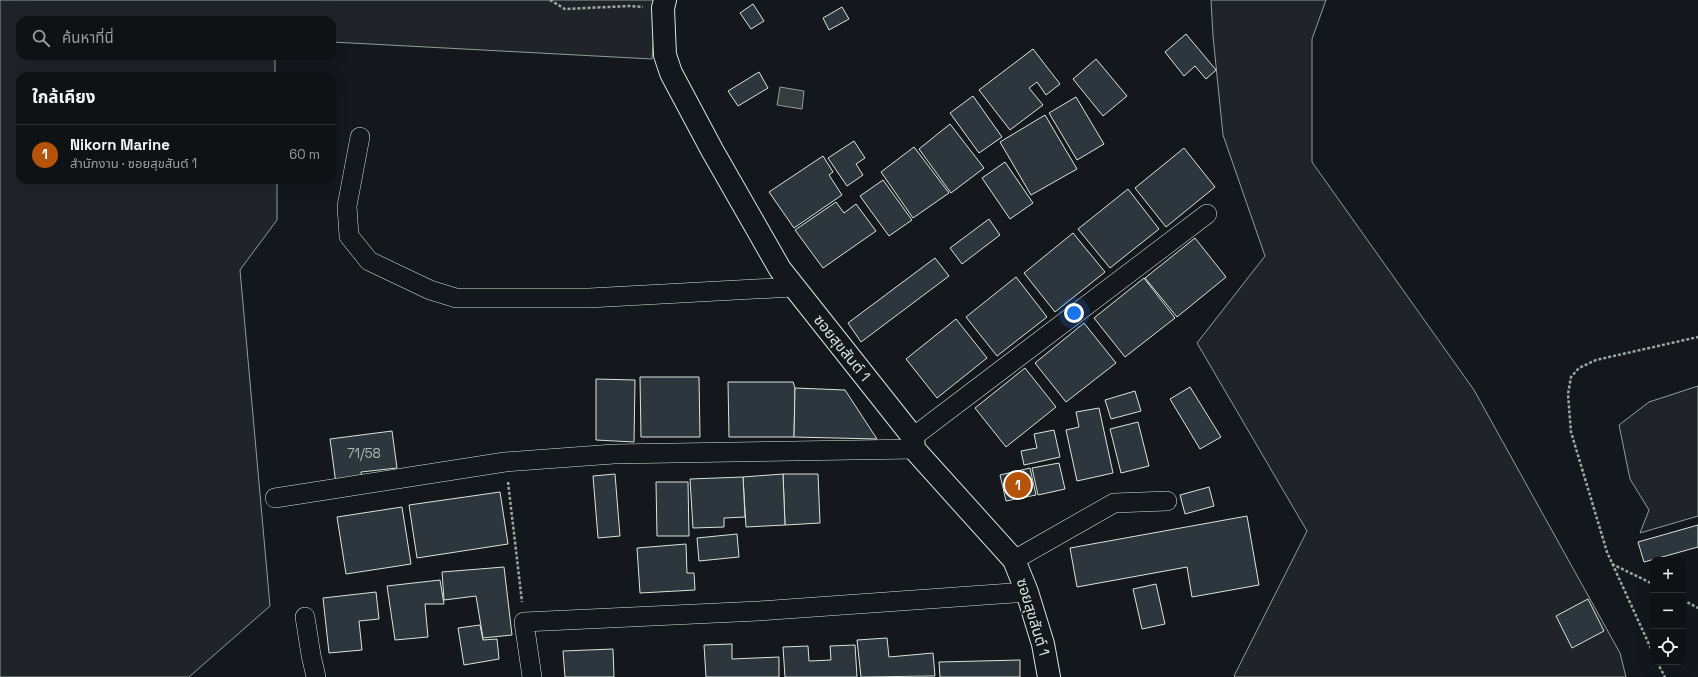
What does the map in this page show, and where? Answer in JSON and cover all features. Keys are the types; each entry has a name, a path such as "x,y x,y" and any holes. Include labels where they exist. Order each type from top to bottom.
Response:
{"street":[{"name":"ซอยสุขสันต์ 1","path":"664,4 665,55 678,89 780,269 914,443 1014,560 1027,592 1044,644 1049,677"},
{"path":"360,137 347,206 349,236 369,261 430,290 456,298 589,298 793,287"},
{"path":"275,498 505,462 614,454 914,443 1207,214"},
{"path":"1014,560 1114,503 1166,501"},
{"path":"532,677 524,622 759,611 1027,592"},
{"path":"305,617 316,677"}],"path":[{"path":"550,0 565,9 664,4"},
{"path":"1650,646 1607,552 1571,432 1568,394 1571,377 1579,368 1596,360 1698,337"},
{"path":"505,462 524,622"},
{"path":"1612,564 1650,583"},
{"path":"1686,602 1698,608"},
{"path":"1659,665 1665,677"}],"shaded area":[{"path":"0,0 656,0 652,59 336,42 336,16 16,16 16,60 275,60 275,72 16,72 16,184 277,184 277,220 240,270 270,606 189,677 0,677"},
{"path":"1211,0 1326,0 1312,39 1312,162 1474,390 1620,653 1626,677 1234,676 1307,531 1197,343 1265,256 1223,135"},
{"path":"780,87 804,91 802,109 777,105"},
{"path":"1698,386 1698,516 1640,533 1649,510 1630,479 1619,425 1649,402"}],"building":[{"path":"753,4 764,21 751,29 740,13"},
{"path":"842,7 849,19 829,30 823,18"},
{"path":"1186,34 1216,70 1206,79 1195,66 1184,76 1165,52"},
{"path":"1033,49 1060,84 1046,95 1037,82 1029,88 1043,105 1010,130 979,90"},
{"path":"1096,59 1127,96 1103,116 1073,79"},
{"path":"759,72 768,88 738,106 728,91"},
{"path":"973,96 1002,137 979,153 950,113"},
{"path":"1076,97 1104,144 1077,160 1049,113"},
{"path":"1045,115 1077,169 1031,195 1000,142"},
{"path":"950,124 984,168 951,193 919,149"},
{"path":"854,141 865,158 856,164 863,175 847,186 828,158"},
{"path":"914,147 949,193 913,218 881,172"},
{"path":"1184,148 1215,187 1166,227 1135,188"},
{"path":"823,156 833,172 829,175 842,195 794,228 769,192"},
{"path":"1005,162 1033,203 1010,219 982,178"},
{"path":"883,180 912,220 889,236 860,196"},
{"path":"1128,189 1159,229 1110,268 1078,229"},
{"path":"836,202 844,213 856,204 876,231 823,268 795,230"},
{"path":"989,219 1000,235 962,264 950,248"},
{"path":"1073,233 1105,272 1055,312 1024,273"},
{"path":"1195,238 1226,277 1177,317 1145,278"},
{"path":"935,258 949,276 861,342 848,323"},
{"path":"1016,277 1047,317 997,356 966,317"},
{"path":"1144,278 1175,318 1125,357 1094,318"},
{"path":"956,319 987,358 937,398 906,359"},
{"path":"1084,323 1116,363 1066,402 1035,363"},
{"path":"1025,368 1056,407 1006,447 975,408"},
{"path":"640,377 699,377 700,437 641,437"},
{"path":"596,379 635,380 634,442 596,440"},
{"path":"728,382 793,382 795,388 794,437 729,437"},
{"path":"1190,387 1221,437 1200,449 1170,399"},
{"path":"795,388 845,390 877,439 794,437"},
{"path":"1135,391 1141,411 1111,419 1105,400"},
{"path":"1099,408 1113,473 1077,481 1066,430 1079,427 1076,412"},
{"path":"1138,422 1149,466 1121,473 1110,429"},
{"path":"1054,430 1060,457 1024,465 1021,451 1037,448 1034,434"},
{"path":"392,431 397,468 361,472 362,480 336,484 330,439"},
{"path":"1059,463 1065,489 1038,495 1032,468"},
{"path":"1030,468 1036,495 1006,501 1000,475"},
{"path":"615,474 620,536 598,538 593,476"},
{"path":"783,474 818,474 820,523 785,525"},
{"path":"783,474 785,525 746,527 743,477"},
{"path":"743,477 745,517 724,518 724,527 693,528 690,479"},
{"path":"656,482 688,482 689,536 657,536"},
{"path":"1209,487 1214,506 1185,514 1180,495"},
{"path":"500,492 508,544 417,558 409,505"},
{"path":"402,507 411,564 346,574 337,517"},
{"path":"1247,516 1259,585 1192,597 1187,567 1077,587 1070,548"},
{"path":"1698,525 1698,547 1662,557 1650,557 1650,560 1644,562 1638,542"},
{"path":"737,534 739,557 699,561 697,538"},
{"path":"686,544 687,573 694,573 695,590 640,593 637,548"},
{"path":"504,567 512,635 483,638 476,596 444,600 442,572"},
{"path":"440,580 444,604 425,604 428,637 395,640 387,586"},
{"path":"1156,584 1165,624 1142,629 1133,589"},
{"path":"376,592 379,619 359,621 362,650 329,653 323,598"},
{"path":"1588,599 1604,631 1572,648 1556,616"},
{"path":"480,625 483,640 497,639 499,659 464,665 458,628"},
{"path":"887,638 889,657 933,653 935,676 861,677 857,640"},
{"path":"732,644 732,659 779,657 779,677 706,677 704,645"},
{"path":"855,645 857,677 785,677 783,647 808,646 809,661 831,660 830,646"},
{"path":"613,649 614,677 565,677 563,651"},
{"path":"1020,660 1020,677 940,677 939,662"}],"place":[{"name":"Nikorn Marine","path":"1018,485"}]}
